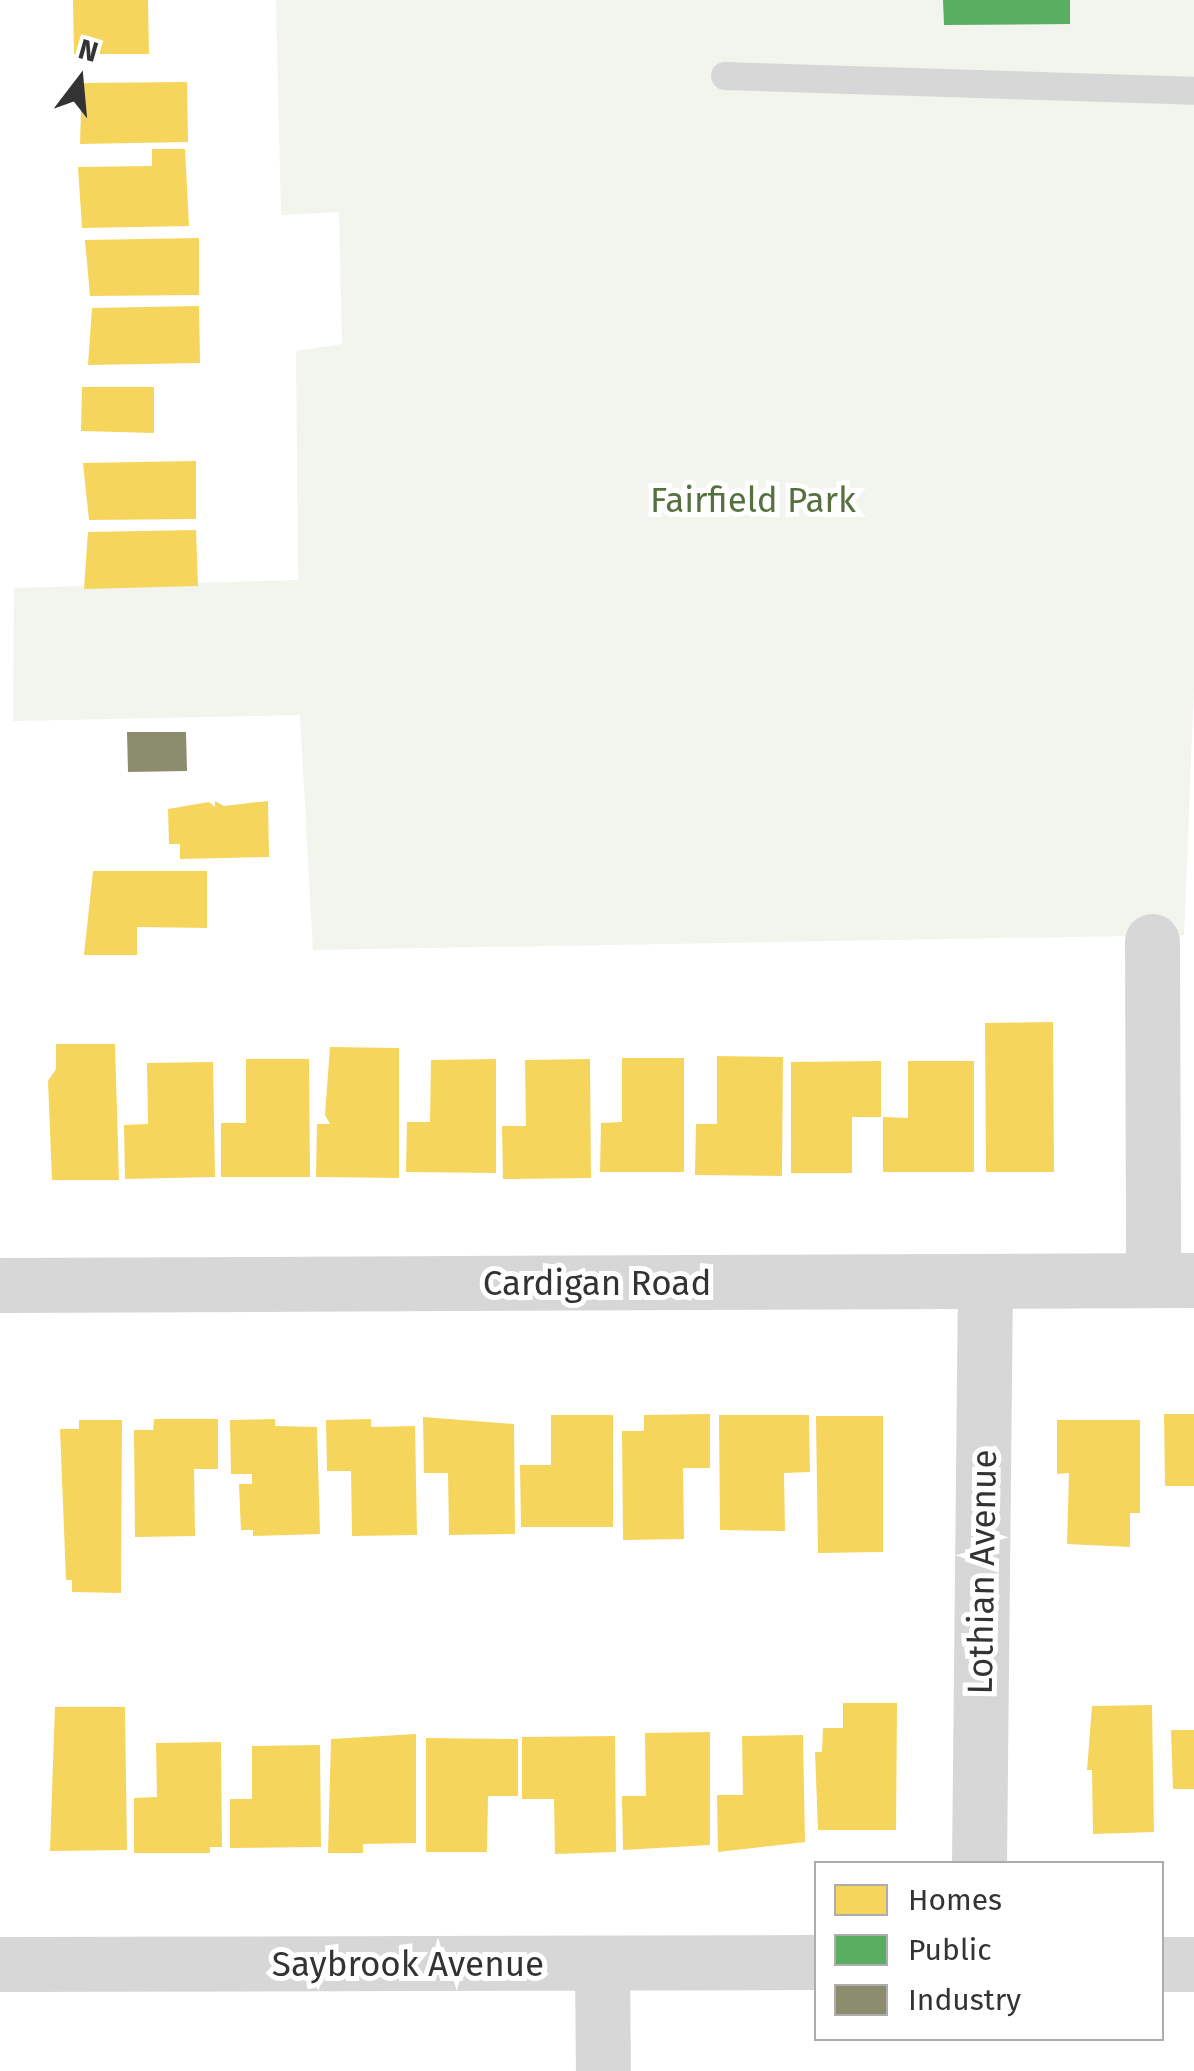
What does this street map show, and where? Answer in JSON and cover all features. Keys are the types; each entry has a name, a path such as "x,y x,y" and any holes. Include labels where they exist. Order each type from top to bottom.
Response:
{"street":[{"path":"1152,940 1174,1280"},
{"name":"Cardigan Road","path":"0,1285 1174,1280"},
{"name":"Lothian Avenue","path":"979,1861 985,1281"},
{"name":"Saybrook Avenue","path":"0,1964 814,1962"},
{"path":"602,1964 603,2071"},
{"path":"1164,1964 1194,1964"}],"lane":[{"path":"725,76 998,80 1194,90"}],"green space":[{"name":"Fairfield Park","path":"276,0 1194,0 1194,688 1184,935 313,950 300,715 13,721 14,588 298,580 296,351 342,344 339,212 281,215"}],"building: Homes":[{"path":"73,0 148,0 149,54 74,54"},
{"path":"187,82 188,142 80,144 82,83"},
{"path":"152,149 185,149 189,226 82,228 78,167 152,166"},
{"path":"199,238 199,295 90,296 85,240"},
{"path":"199,306 200,363 88,365 92,308"},
{"path":"82,387 154,387 154,433 81,431"},
{"path":"196,461 196,519 89,520 83,463"},
{"path":"196,530 198,586 84,589 88,532"},
{"path":"215,801 224,806 268,801 269,857 180,859 180,844 169,844 168,809 209,802 215,807"},
{"path":"93,871 207,871 207,928 137,927 137,955 84,955"},
{"path":"1053,1022 1054,1172 986,1172 985,1023"},
{"path":"56,1044 115,1044 119,1180 52,1180 48,1081 56,1069"},
{"path":"330,1047 399,1048 399,1178 316,1177 317,1124 330,1124 325,1115"},
{"path":"717,1056 783,1057 782,1176 695,1175 696,1124 717,1124"},
{"path":"622,1058 684,1058 684,1172 600,1172 601,1123 622,1122"},
{"path":"246,1059 309,1059 310,1177 221,1177 221,1123 246,1123"},
{"path":"496,1059 496,1173 406,1172 407,1122 430,1122 431,1060"},
{"path":"590,1059 591,1178 503,1179 502,1126 526,1126 525,1060"},
{"path":"881,1061 881,1117 852,1117 852,1173 791,1173 791,1062"},
{"path":"908,1061 974,1061 974,1172 883,1172 883,1117 908,1118"},
{"path":"213,1062 215,1177 125,1179 124,1125 148,1124 147,1063"},
{"path":"710,1414 710,1468 683,1468 684,1539 623,1540 622,1431 644,1431 644,1415"},
{"path":"1164,1414 1194,1414 1194,1486 1165,1486"},
{"path":"551,1415 613,1415 613,1527 521,1527 520,1465 551,1465"},
{"path":"719,1415 809,1415 810,1472 784,1473 785,1531 720,1530"},
{"path":"816,1416 883,1416 883,1552 818,1553"},
{"path":"423,1417 514,1424 515,1534 449,1535 448,1473 424,1473"},
{"path":"154,1419 218,1419 218,1469 194,1469 195,1536 135,1537 134,1430 153,1430"},
{"path":"275,1419 275,1426 317,1427 320,1534 253,1536 253,1530 241,1530 239,1484 252,1484 252,1474 231,1474 230,1420"},
{"path":"371,1419 371,1427 415,1426 417,1535 352,1536 351,1471 327,1471 326,1420"},
{"path":"79,1420 122,1420 121,1593 72,1592 72,1580 66,1580 60,1429 79,1429"},
{"path":"1057,1420 1140,1420 1140,1513 1130,1513 1130,1547 1067,1544 1069,1473 1057,1474"},
{"path":"843,1703 897,1703 896,1830 818,1830 815,1752 822,1752 823,1728 843,1728"},
{"path":"1152,1705 1154,1832 1093,1834 1092,1770 1087,1770 1092,1706"},
{"path":"55,1707 125,1707 127,1850 50,1851"},
{"path":"1171,1730 1194,1730 1194,1789 1173,1789"},
{"path":"710,1732 710,1845 623,1850 622,1796 646,1796 645,1733"},
{"path":"416,1734 416,1843 363,1844 363,1853 328,1853 331,1739"},
{"path":"803,1735 805,1842 718,1852 717,1795 743,1795 742,1736"},
{"path":"615,1736 616,1852 555,1854 554,1799 522,1799 522,1737"},
{"path":"426,1738 518,1739 518,1796 488,1796 487,1852 426,1852"},
{"path":"221,1742 222,1847 210,1847 210,1853 134,1853 134,1798 157,1797 156,1743"},
{"path":"320,1745 321,1847 230,1848 230,1799 252,1799 252,1746"}],"building: Public":[{"path":"943,0 1070,0 1070,24 944,25"}],"building: Industry":[{"path":"127,732 186,732 187,771 128,772"}]}
